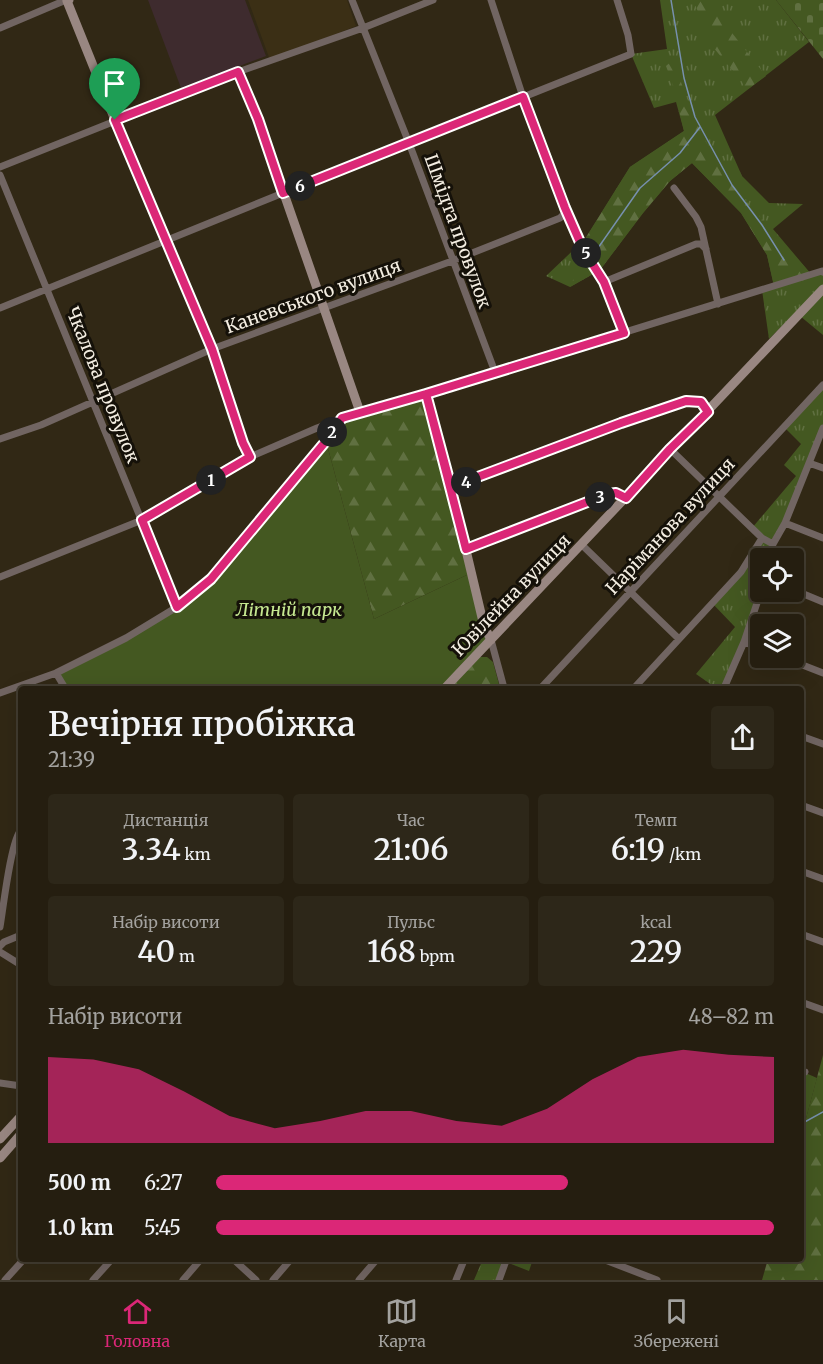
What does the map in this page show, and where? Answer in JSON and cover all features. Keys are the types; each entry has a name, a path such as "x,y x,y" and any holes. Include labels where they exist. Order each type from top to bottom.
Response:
{"street":[{"path":"0,28 67,0 212,349 243,443 250,457"},
{"name":"Шмідта провулок","path":"352,0 410,143 495,372"},
{"path":"0,167 238,72 363,28 433,0"},
{"path":"491,0 523,97 565,208 583,249 604,282 624,333"},
{"path":"0,308 631,54 628,35 617,0"},
{"path":"238,72 258,119 360,412"},
{"name":"Чкалова провулок","path":"0,175 177,607"},
{"path":"674,188 700,227 718,304"},
{"name":"Каневського вулиця","path":"0,439 41,425 212,349 452,261 560,218 565,213 565,208"},
{"path":"604,282 696,244 701,244 706,249"},
{"path":"0,577 142,520 250,457 342,418 823,272"},
{"name":"Ювілейна вулиця","path":"447,686 823,289"},
{"name":"Наріманова вулиця","path":"543,686 823,386"},
{"path":"426,394 484,626 491,640 503,686"},
{"path":"451,487 686,401 701,402 708,412"},
{"path":"20,686 56,673 126,638 177,607 211,579 326,441 342,418"},
{"path":"772,548 785,523 823,428"},
{"path":"670,449 762,538 773,544"},
{"path":"809,463 823,468"},
{"path":"466,549 608,494 616,493 626,498"},
{"path":"785,523 823,538"},
{"path":"636,686 741,572 762,538"},
{"path":"582,545 679,639"},
{"path":"804,594 823,602"},
{"path":"725,686 744,642 757,602"},
{"path":"744,642 750,644"},
{"path":"804,666 823,673"},
{"path":"56,673 64,686"},
{"path":"0,693 18,687"},
{"path":"804,737 823,744"},
{"path":"804,806 823,813"},
{"path":"0,927 12,851 18,832"},
{"path":"804,872 823,879"},
{"path":"804,935 823,942"},
{"path":"0,946 18,936"},
{"path":"0,952 18,963"},
{"path":"804,1003 823,1010"},
{"path":"0,1083 18,1086"},
{"path":"0,1139 18,1119"},
{"path":"0,1158 18,1137"},
{"path":"5,1280 21,1262"},
{"path":"93,1280 109,1262"},
{"path":"183,1280 199,1262"},
{"path":"236,1262 256,1280"},
{"path":"273,1280 289,1262"},
{"path":"359,1280 375,1262"},
{"path":"456,1280 463,1262"},
{"path":"499,1280 506,1262"},
{"path":"610,1262 657,1280"}],"shaded area":[{"path":"148,0 245,0 266,56 181,88"},
{"path":"248,0 347,0 356,26 270,60"}],"green space":[{"path":"660,0 776,0 809,42 715,115 742,176 769,203 803,204 773,229 811,274 823,272 823,285 769,339 762,290 774,286 767,255 741,213 692,163 670,181 600,270 570,287 546,276 585,239 630,167 684,131 676,102 654,108 631,54 667,49"},
{"path":"693,0 706,0 766,76 748,89 713,47"},
{"path":"776,0 823,0 823,59"},
{"path":"673,60 694,118 722,174 811,274 774,286 767,255 741,213 692,163 670,181 600,270 570,287 586,250 585,239 630,167 684,131 666,66"},
{"path":"823,293 823,335 800,316"},
{"path":"823,383 823,428 774,548 756,548 762,538 752,528 796,476 784,465 801,444 783,426"},
{"path":"426,394 471,573 374,619 326,441 342,418"},
{"name":"Літній парк","path":"326,441 374,619 471,573 490,636 442,686 65,686 56,673 177,607 211,579"},
{"path":"750,557 750,602 756,602 725,686 713,686 696,674 735,627 712,603 741,572"},
{"path":"480,657 487,657 493,662 499,686 452,686"},
{"path":"823,1055 823,1280 762,1280 767,1262 804,1262 804,1126"},
{"path":"804,1072 817,1078 804,1126"},
{"path":"482,1262 506,1262 499,1280 474,1280"},
{"path":"506,1262 532,1262 529,1271"}],"waterway":[{"path":"671,0 684,78 695,117 732,185 762,225 784,260"},
{"path":"591,258 640,188 680,153 700,127"},
{"path":"804,1122 823,1112"}],"route":[{"path":"115,120 212,349 243,443 250,457 142,520 177,607 211,579 326,441 342,418 426,394 466,549 608,494 616,493 626,498 670,449 708,412 701,402 686,401 451,487 426,394 624,333 604,282 583,249 565,208 523,97 283,193 258,119 238,72 115,120"}]}
